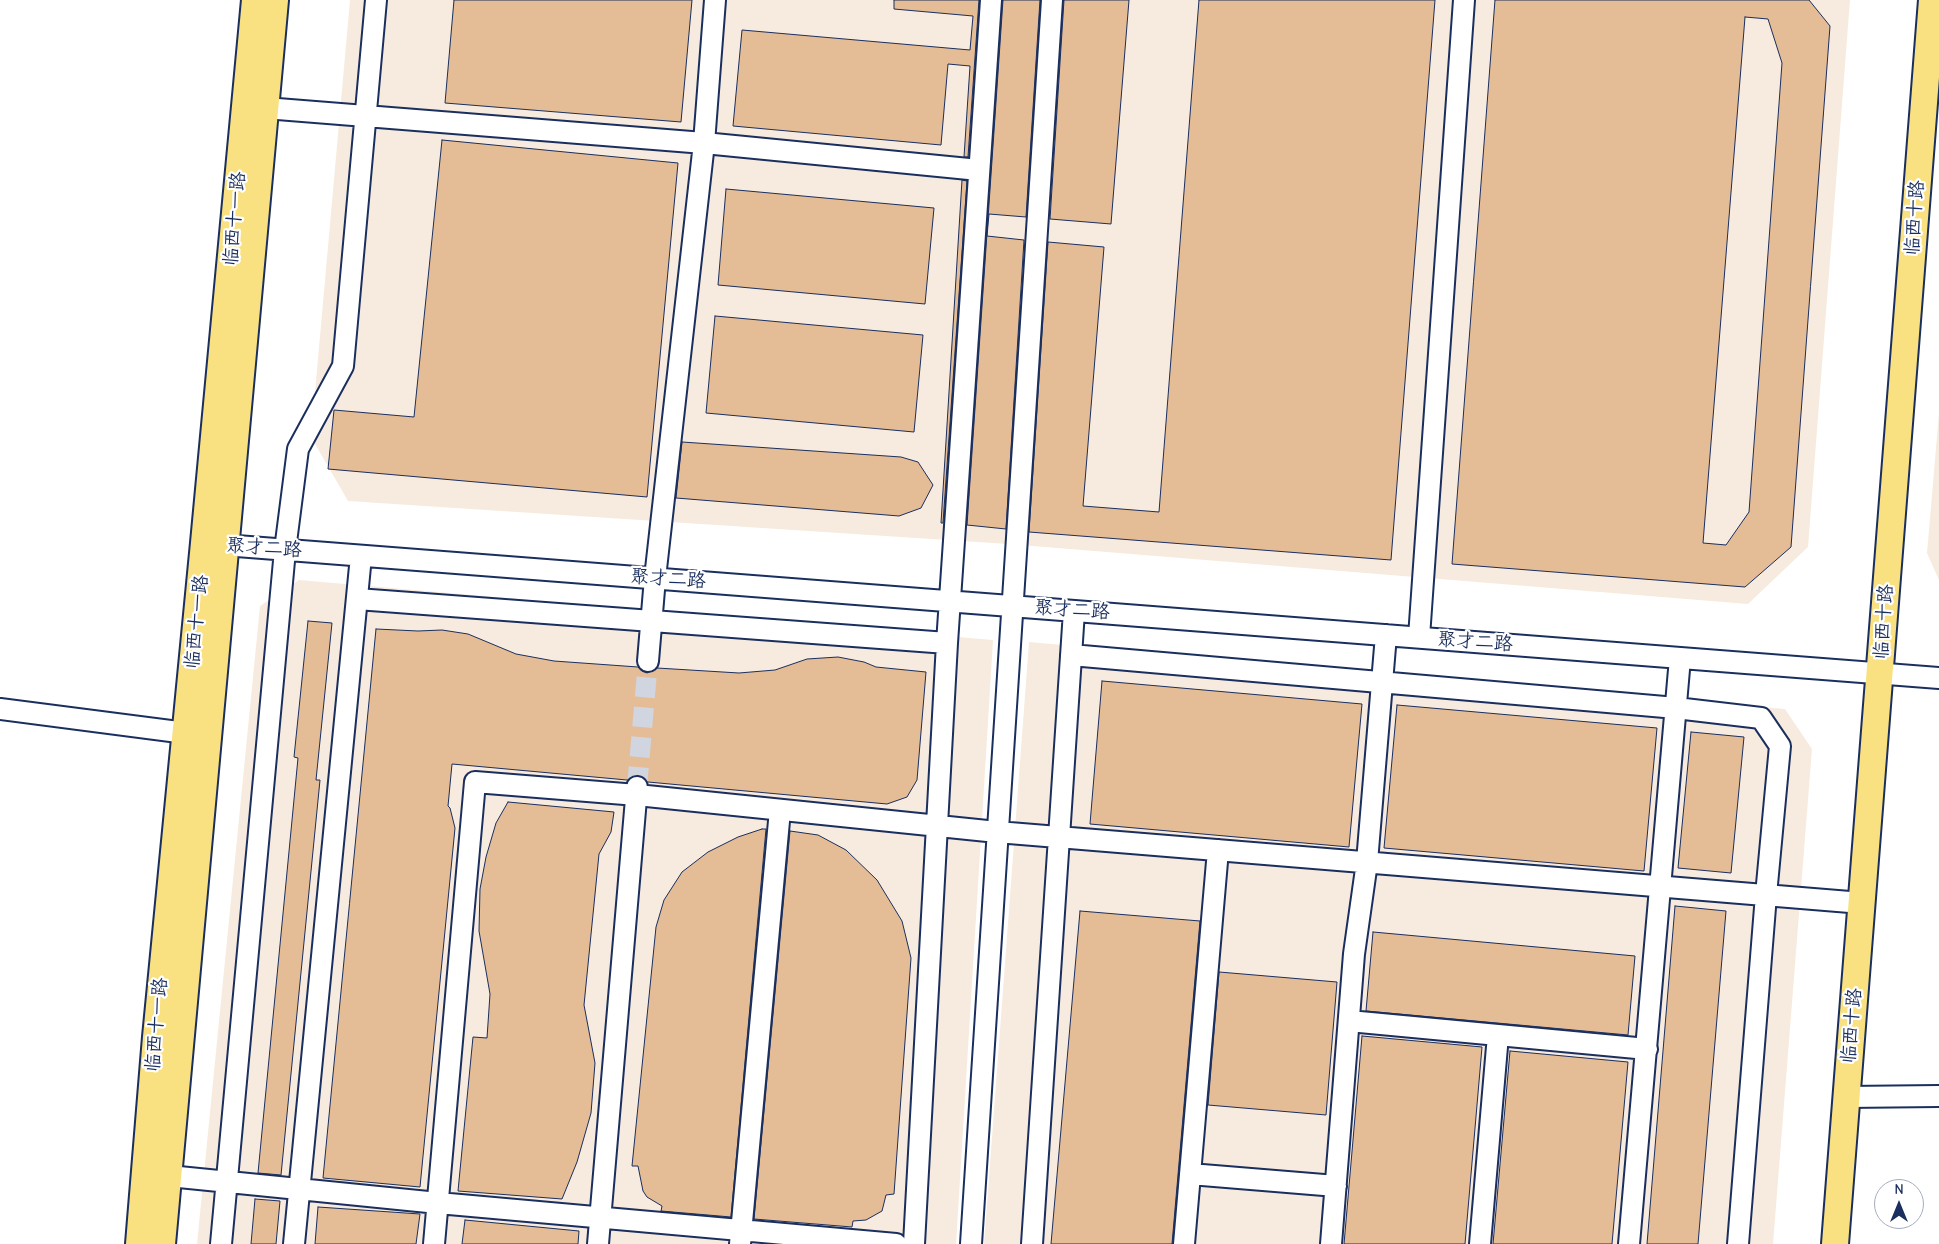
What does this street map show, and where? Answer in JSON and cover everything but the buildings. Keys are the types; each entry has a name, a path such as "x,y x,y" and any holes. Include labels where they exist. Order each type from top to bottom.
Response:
{"main road":[{"name":"临西十一路","path":"162,1244 169,1176 255,0"},
{"name":"临西十一路","path":"139,1244 156,1037 186,733 215,544 265,108 275,0"},
{"name":"临西十路","path":"1835,1244 1932,0"}],"street":[{"path":"221,1244 285,550 298,449 343,366 376,0"},
{"path":"648,662 655,578 704,143 715,0"},
{"path":"914,1244 947,643 991,0"},
{"path":"971,1244 1052,0"},
{"path":"1418,637 1464,0"},
{"path":"265,108 704,143 979,170"},
{"name":"聚才二路","path":"215,544 1939,678"},
{"path":"294,1244 361,556"},
{"path":"357,599 947,643"},
{"path":"1032,1244 1074,611"},
{"path":"1331,1244 1354,954 1367,862 1386,635"},
{"path":"1071,655 1676,708 1762,718 1780,746 1738,1244"},
{"path":"1629,1244 1680,658"},
{"path":"0,709 186,733"},
{"path":"434,1244 475,782 637,791 780,810 997,832 1862,903"},
{"path":"598,1244 637,791"},
{"path":"740,1237 780,810"},
{"path":"1184,1244 1218,850"},
{"path":"1349,1021 1647,1049"},
{"path":"1480,1244 1498,1035"},
{"path":"1846,1097 1939,1096"},
{"path":"1190,1174 1336,1186"},
{"path":"169,1176 601,1217 740,1237 896,1244"}],"shaded area":[{"path":"350,0 1850,0 1808,547 1748,604 1008,544 348,501 311,437"},
{"path":"1939,413 1939,580 1927,553"},
{"path":"299,580 993,640 956,1244 197,1244 260,606"},
{"path":"1029,642 1785,709 1812,749 1773,1244 984,1244"}],"tunnel":[{"path":"637,787 648,661"}]}
